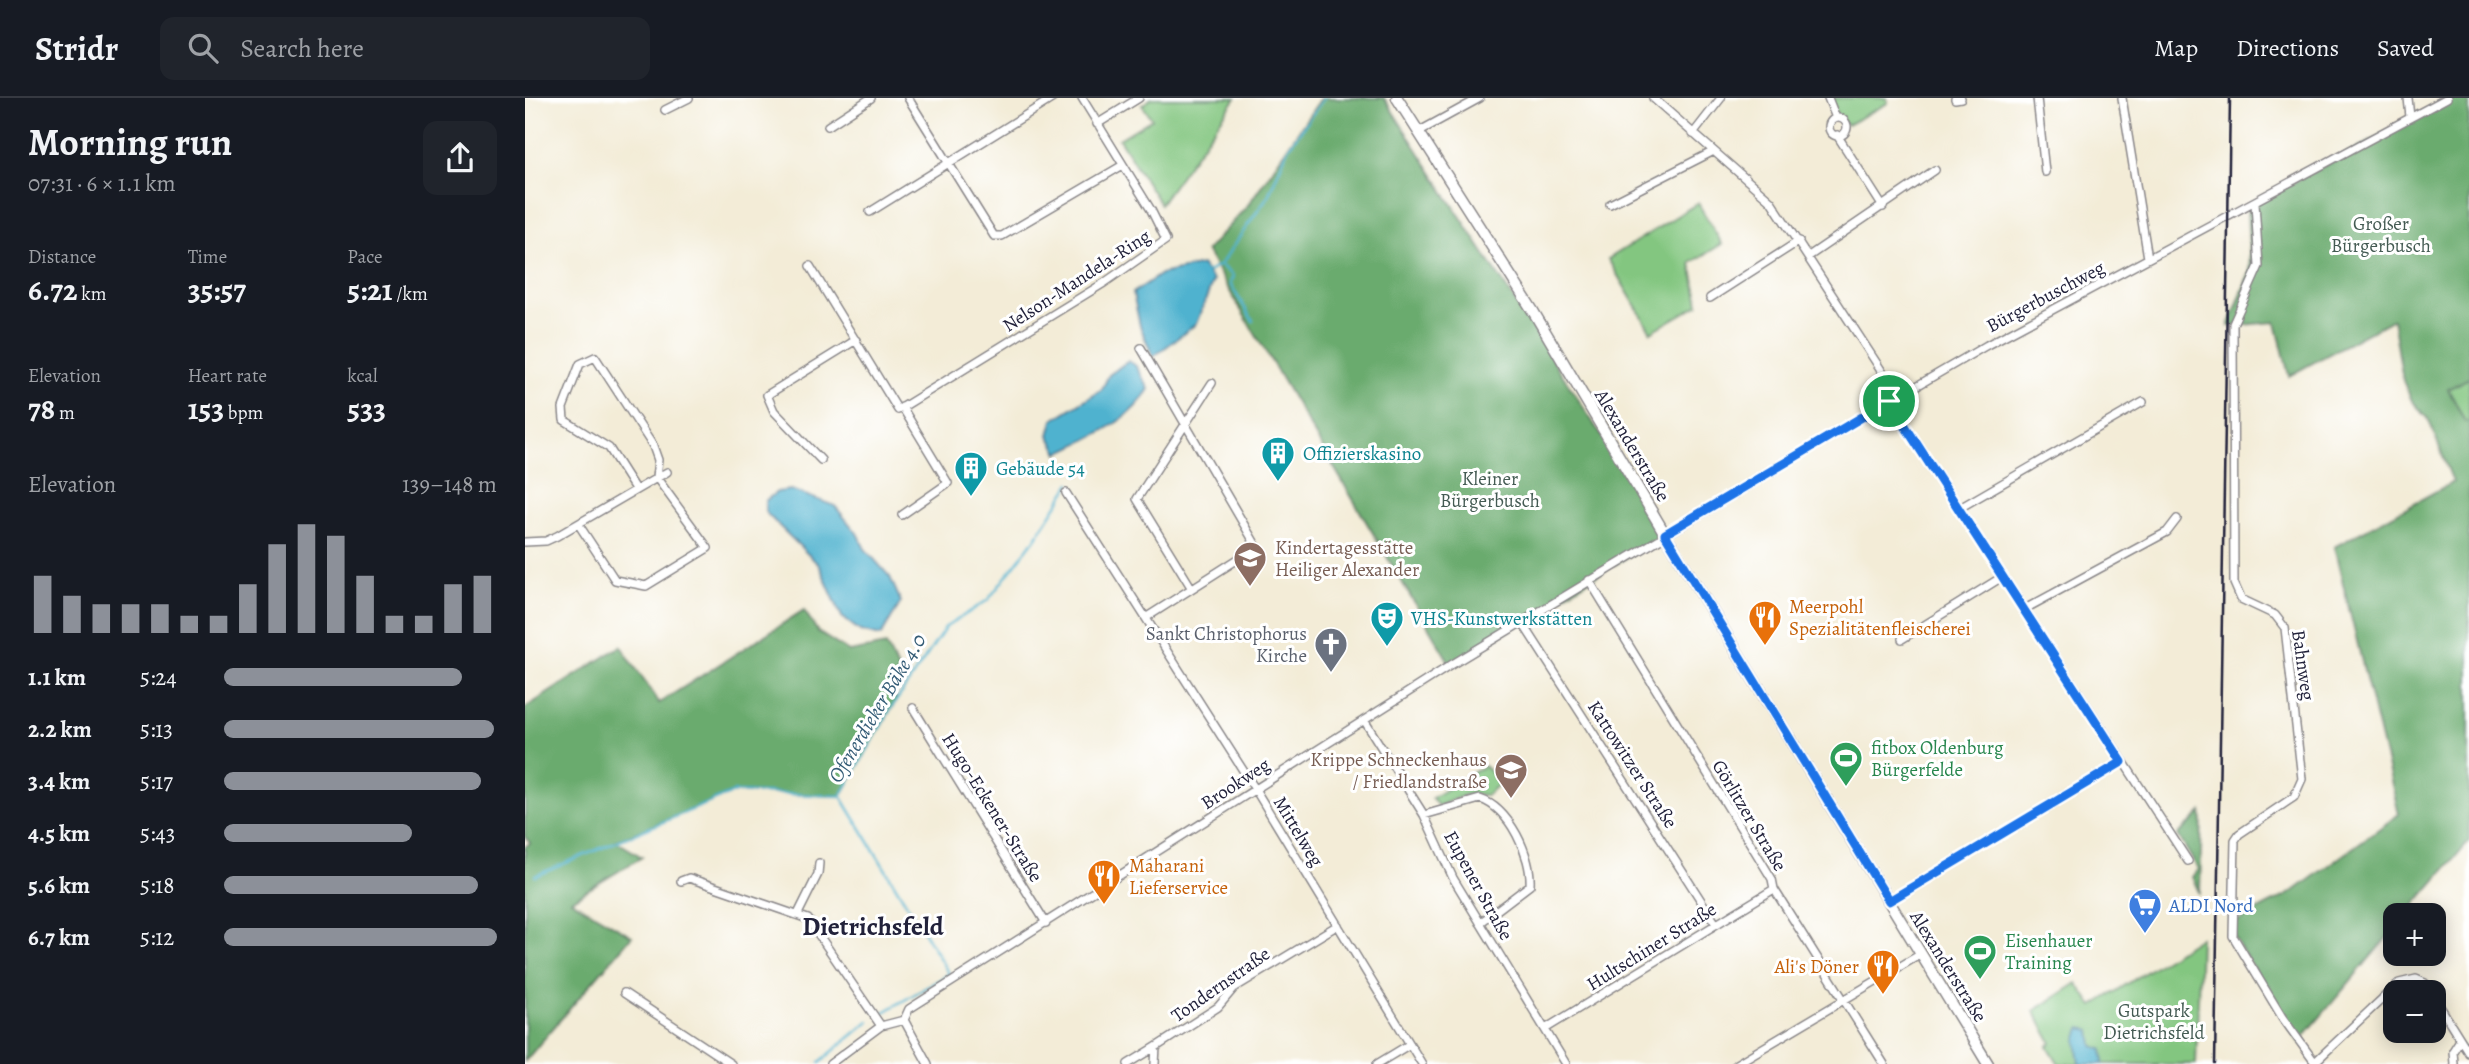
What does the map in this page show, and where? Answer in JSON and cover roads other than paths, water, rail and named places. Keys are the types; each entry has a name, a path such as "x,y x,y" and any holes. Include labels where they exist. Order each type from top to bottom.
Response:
{"main road":[{"name":"Alexanderstraße","path":"1397,98 1533,311 1665,534 1988,1064"}],"street":[{"path":"665,110 689,98"},
{"path":"828,125 871,98"},
{"path":"908,98 994,236 1002,236 1123,165"},
{"path":"870,212 1052,98"},
{"name":"Nelson-Mandela-Ring","path":"900,409 1104,283 1166,240 1082,98"},
{"path":"1097,124 1139,98"},
{"path":"1418,132 1480,98"},
{"path":"1653,98 1771,201 1898,396"},
{"path":"1693,134 1721,98"},
{"path":"1828,98 1836,118"},
{"path":"1955,99 1961,98"},
{"path":"2037,98 2045,172"},
{"path":"2122,98 2148,258"},
{"path":"2408,98 2410,117"},
{"name":"Bürgerbuschweg","path":"1665,534 1889,401 2447,98"},
{"path":"1836,118 1830,127 1883,207"},
{"path":"1836,118 1844,120 1847,128 1845,133 1837,135"},
{"path":"1610,204 1712,152"},
{"path":"1809,256 1935,170"},
{"name":"Bahnweg","path":"2255,203 2259,266 2233,324 2234,583 2241,599 2275,615 2285,628 2302,779 2294,797 2239,834 2235,840 2233,936 2282,1017 2315,1063"},
{"path":"1710,298 1799,241"},
{"path":"810,266 948,483 902,515"},
{"path":"821,460 774,411 767,396 856,340"},
{"path":"1141,348 1257,547 1147,617"},
{"path":"579,525 615,580 646,586 708,548 656,477 658,460 653,446 595,357 580,364 563,408 564,420 608,448 635,489"},
{"path":"1191,587 1137,499 1212,383"},
{"path":"1889,401 2022,610 2188,861"},
{"path":"1958,509 2143,402"},
{"path":"525,542 546,541 579,525 667,471"},
{"name":"Mittelweg","path":"1066,493 1255,789 1422,1064"},
{"path":"2022,610 2167,532 2177,519"},
{"name":"Brookweg","path":"830,1064 881,1026 904,1020 909,1009 1364,720 1665,534"},
{"path":"1902,639 2001,577"},
{"name":"Görlitzer Straße","path":"1589,580 1772,879 1774,889 1884,1064"},
{"name":"Kattowitzer Straße","path":"1522,622 1716,924"},
{"name":"Hugo-Eckener-Straße","path":"913,708 1047,923"},
{"name":"Eupener Straße","path":"1364,720 1424,815 1453,878 1566,1064"},
{"path":"1889,901 2122,762"},
{"path":"1424,815 1480,799 1496,808 1511,827 1530,868 1530,886 1480,923"},
{"path":"798,914 818,874 820,863"},
{"path":"681,881 689,878 808,919 881,1026"},
{"name":"Hultschiner Straße","path":"1545,1029 1774,889"},
{"name":"Tondernstraße","path":"1128,1064 1218,1007 1234,988 1338,926"},
{"path":"1737,1064 1844,997 1921,954"},
{"path":"624,993 731,1064"},
{"path":"2315,1063 2383,998"},
{"path":"2446,1016 2469,1053"},
{"path":"904,1020 928,1064"},
{"path":"2454,1064 2453,1051 2461,1040"},
{"path":"1377,1064 1410,1044"},
{"path":"1155,1064 1156,1047"}],"water":[{"path":"1201,265 1213,281 1196,324 1153,357 1140,326 1133,293 1161,274"},
{"path":"1128,361 1136,366 1149,389 1141,401 1121,420 1059,453 1049,435 1053,420 1102,389 1109,375"},
{"path":"791,490 835,506 857,533 865,549 890,577 901,602 881,636 860,631 842,617 819,565 766,513 765,501 777,492"},
{"path":"2081,1028 2091,1030 2093,1046 2103,1049 2104,1064 2080,1064 2077,1041"}],"waterway":[{"path":"1206,273 1220,265 1268,196 1288,148 1324,98"},
{"path":"1220,265 1233,276 1230,284 1253,321"},
{"name":"Ofenerdieker Bäke 4.0","path":"879,1015 949,974 841,796 892,707 946,627 988,600 1035,539 1071,483"},
{"path":"535,876 734,792 841,796"},
{"path":"820,1062 869,1021"}],"railway":[{"path":"2215,1064 2230,98"}],"place":[{"name":"Offizierskasino","path":"1278,483"},
{"name":"Gebäude 54","path":"971,498"},
{"name":"Kindertagesstätte Heiliger Alexander","path":"1250,588"},
{"name":"Meerpohl Spezialitätenfleischerei","path":"1765,647"},
{"name":"VHS-Kunstwerkstätten","path":"1387,648"},
{"name":"Sankt Christophorus Kirche","path":"1331,674"},
{"name":"fitbox Oldenburg Bürgerfelde","path":"1846,788"},
{"name":"Krippe Schneckenhaus / Friedlandstraße","path":"1511,800"},
{"name":"Maharani Lieferservice","path":"1104,906"},
{"name":"ALDI Nord","path":"2145,935"},
{"name":"Eisenhauer Training","path":"1980,981"},
{"name":"Ali's Döner","path":"1883,996"}],"district":[{"name":"Dietrichsfeld","path":"873,926"}],"park label":[{"name":"Großer Bürgerbusch","path":"2381,234"},
{"name":"Kleiner Bürgerbusch","path":"1490,489"},
{"name":"Gutspark Dietrichsfeld","path":"2154,1021"}]}
